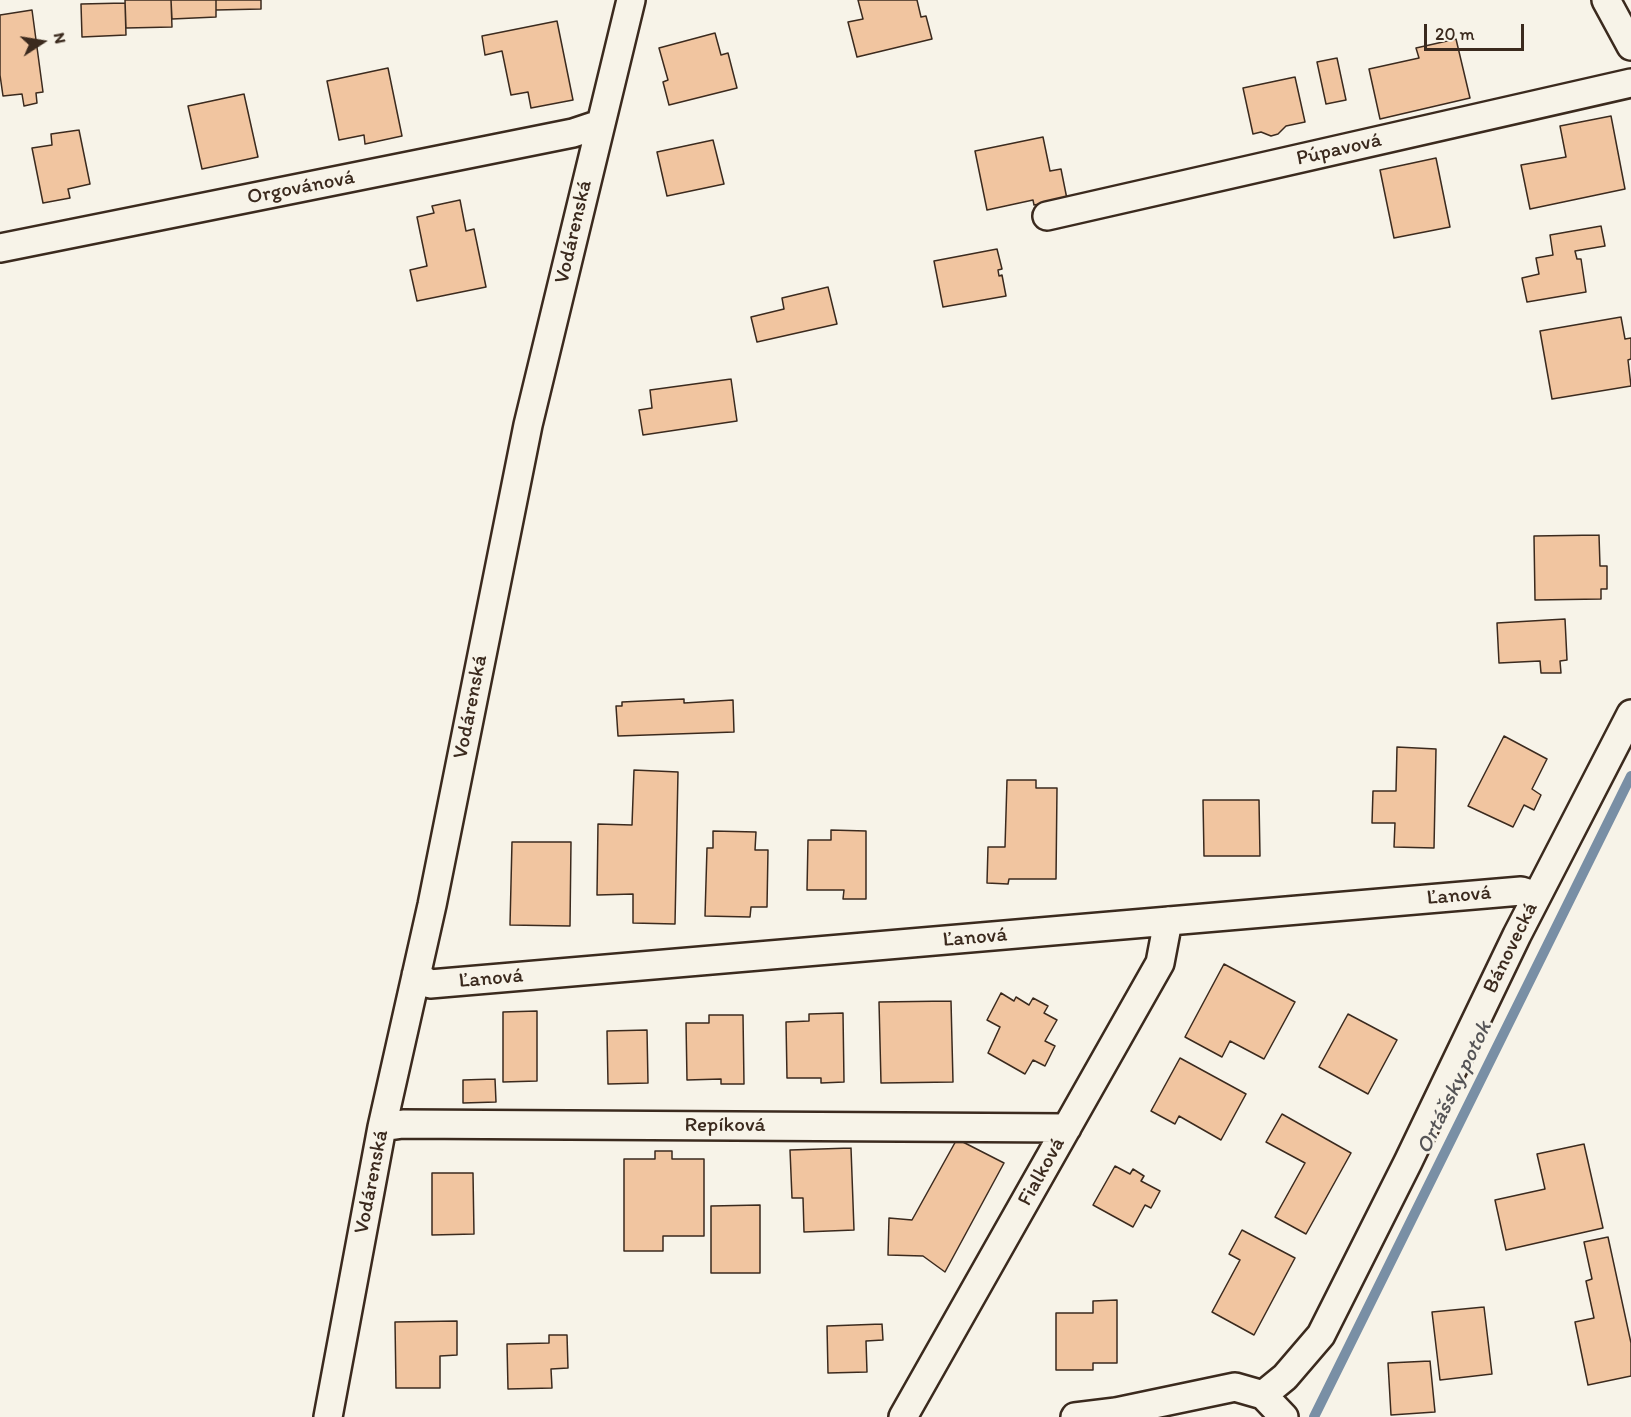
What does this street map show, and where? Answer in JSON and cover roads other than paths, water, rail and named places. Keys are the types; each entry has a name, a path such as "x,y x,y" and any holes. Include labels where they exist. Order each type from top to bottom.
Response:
{"street":[{"name":"Vodárenská","path":"328,1417 382,1127 432,906 528,425 631,0"},
{"path":"1606,0 1631,46"},
{"name":"Púpavová","path":"1047,216 1631,84"},
{"name":"Orgovánová","path":"0,248 573,133 600,123"},
{"name":"Bánovecká","path":"1263,1395 1285,1377 1321,1335 1537,896 1631,714"},
{"name":"Ľanová","path":"416,975 430,984 1521,891 1537,896"},
{"name":"Fialková","path":"903,1417 1160,963 1168,921"},
{"name":"Repíková","path":"382,1127 415,1124 1067,1128"},
{"path":"1075,1417 1116,1412 1235,1387 1263,1395 1284,1417"}],"waterway":[{"name":"Ortášsky potok","path":"1314,1417 1631,776"}]}
